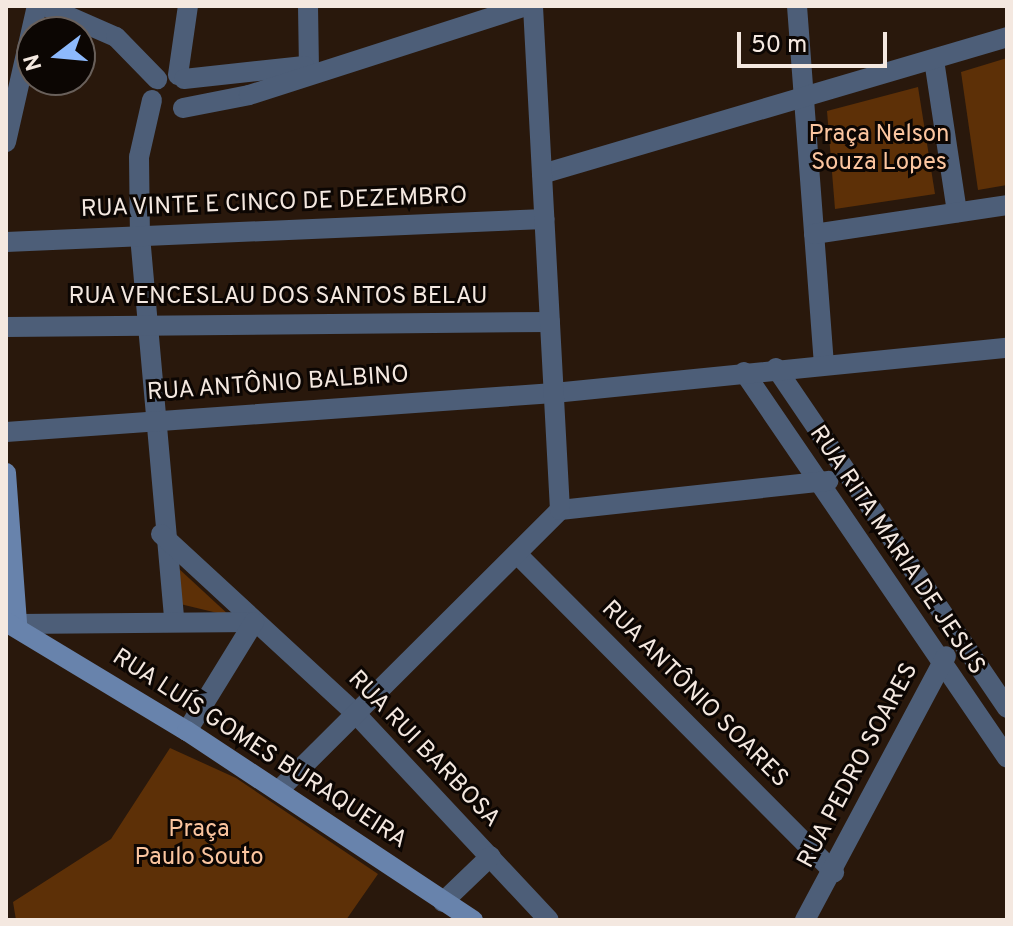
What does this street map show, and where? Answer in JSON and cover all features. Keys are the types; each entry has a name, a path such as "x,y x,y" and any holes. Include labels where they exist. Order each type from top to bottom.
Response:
{"main road":[{"path":"6,473 11,623"},
{"name":"RUA LUÍS GOMES BURAQUEIRA","path":"11,623 187,731 473,920"}],"street":[{"path":"6,142 37,6"},
{"path":"45,6 69,11 127,45 157,79"},
{"path":"183,108 190,94 181,77 188,6"},
{"path":"308,6 315,67"},
{"path":"152,100 162,111 183,108 530,6 560,510"},
{"path":"797,6 824,362"},
{"path":"542,174 1007,37"},
{"path":"934,60 957,212"},
{"path":"157,79 315,67"},
{"path":"157,79 139,157 140,236 161,534 174,619"},
{"path":"814,234 1007,205"},
{"name":"RUA VINTE E CINCO DE DEZEMBRO","path":"6,242 545,219"},
{"name":"RUA VENCESLAU DOS SANTOS BELAU","path":"6,327 145,322 550,322"},
{"name":"RUA ANTÔNIO BALBINO","path":"6,432 152,419 554,393 824,362 1007,348"},
{"name":"RUA RITA MARIA DE JESUS","path":"776,368 848,479 1007,708"},
{"name":"RUA RITA MARIA DE JESUS","path":"744,372 941,667 1007,758"},
{"path":"278,791 560,510 848,479"},
{"name":"RUA RUI BARBOSA","path":"161,534 356,714 549,920"},
{"name":"RUA ANTÔNIO SOARES","path":"518,555 834,872"},
{"path":"11,623 174,619 254,622 187,731"},
{"name":"RUA PEDRO SOARES","path":"805,920 834,872 941,667 955,634"},
{"path":"443,902 491,856"}],"green space":[{"path":"1007,58 1007,185 978,190 961,72"},
{"name":"Praça Nelson Souza Lopes","path":"918,87 935,194 835,209 827,111"},
{"path":"177,567 230,616 176,603"},
{"name":"Praça Paulo Souto","path":"170,748 236,778 378,874 346,920 16,920 13,902 111,839"}]}
